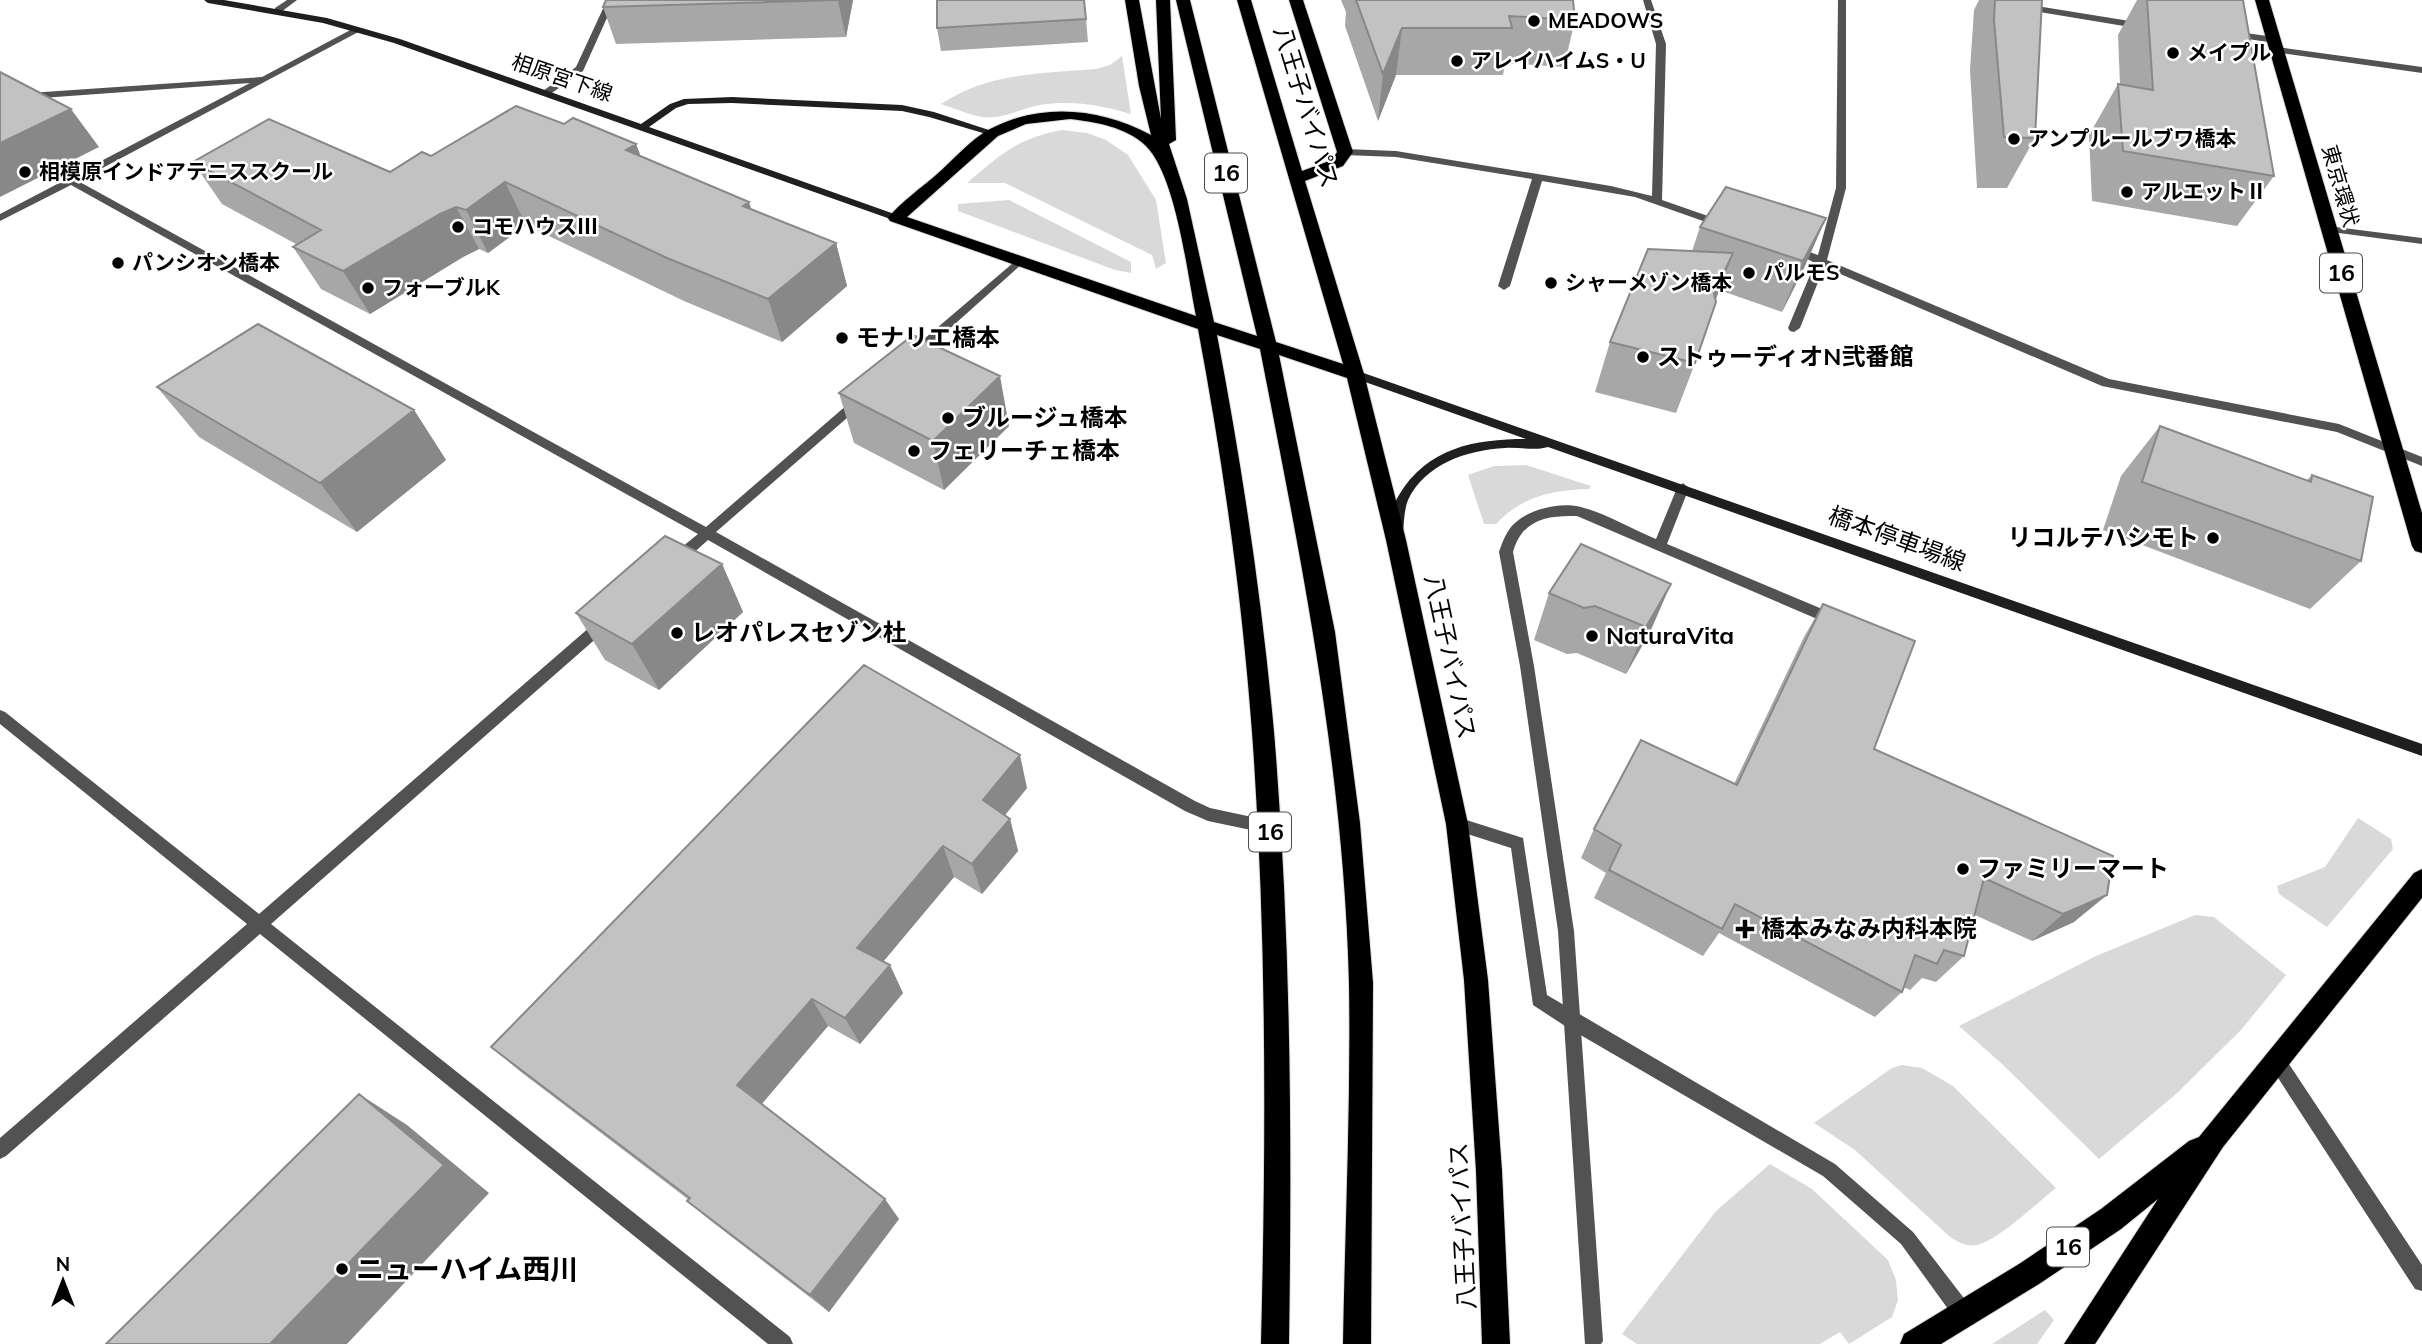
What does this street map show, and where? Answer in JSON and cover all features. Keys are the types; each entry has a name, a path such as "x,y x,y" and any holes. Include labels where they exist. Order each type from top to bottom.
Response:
{"highway":[{"name":"16","path":"1132,0 1152,114 1172,173 1205,325 1240,528 1253,635 1270,827 1278,1014 1280,1164 1275,1344"},
{"name":"16","path":"1163,0 1166,113 1172,173"},
{"name":"16","path":"1183,0 1268,346 1325,632 1349,823 1361,983 1357,1344"},
{"name":"八王子バイパス","path":"1244,0 1355,374 1396,540 1457,824 1476,980 1489,1171 1496,1344"},
{"path":"1296,0 1345,152 1338,163 1298,178"},
{"name":"東京環状","path":"2262,0 2422,546"},
{"name":"16","path":"896,218 993,133 1023,120 1041,116 1097,118 1124,126 1150,141 1172,173"},
{"path":"896,218 1355,374"},
{"name":"16","path":"2078,1344 2214,1138 2422,880"},
{"name":"16","path":"1914,1344 2029,1274 2111,1219 2214,1138"}],"street":[{"name":"相原宮下線","path":"208,0 278,10 359,29 896,218"},
{"path":"278,10 293,0"},
{"path":"546,93 580,69 611,0"},
{"path":"1647,0 1661,44 1657,201"},
{"path":"1794,328 1822,259 1842,188 1840,71 1843,0"},
{"path":"2015,6 2159,28"},
{"path":"0,218 359,29"},
{"path":"2221,32 2275,45 2422,70"},
{"path":"0,98 265,79"},
{"path":"643,127 673,106 712,100 902,108 993,133"},
{"path":"1345,152 1396,154 1611,189 1657,201 1733,228"},
{"path":"1504,286 1538,177"},
{"path":"71,181 707,533 1191,806 1208,814 1270,827"},
{"path":"2328,229 2422,241"},
{"path":"1784,246 1822,259 2106,383 2339,428 2422,462"},
{"path":"903,363 1019,261"},
{"name":"橋本停車場線","path":"1355,374 1567,446 2422,750"},
{"path":"666,570 872,390"},
{"path":"1396,540 1401,502 1414,482 1436,460 1477,445 1517,442 1567,446"},
{"path":"1660,546 1683,488"},
{"path":"1593,1341 1566,931 1527,666 1506,552 1509,537 1521,524 1541,514 1559,510 1578,511 1847,625"},
{"path":"0,1150 614,615"},
{"path":"0,716 783,1344"},
{"path":"1457,824 1518,843 1539,999 1570,1020 1829,1170 1907,1238 1963,1313"},
{"path":"2277,1060 2422,1282"}],"shaded area":[{"path":"1122,56 1131,114 1097,106 1064,103 982,117 941,104 959,94 997,80 1096,69 1110,65"},
{"path":"1062,130 1087,133 1106,140 1128,155 1156,200 1166,263 1156,269 1152,255 1005,183 967,183 1010,149 1033,138"},
{"path":"1009,200 1131,262 1131,273 1115,270 958,211 958,204"},
{"path":"1526,465 1591,486 1589,489 1539,496 1516,507 1496,524 1484,524 1468,475 1494,466"},
{"path":"2358,818 2391,839 2393,849 2327,927 2279,894 2277,886 2325,867"},
{"path":"2195,915 2214,917 2286,975 2241,1030 2176,1094 2099,1159 2001,1063 1959,1026 2096,956"},
{"path":"1902,1065 1922,1068 1953,1086 2056,1188 1989,1240 1980,1244 1964,1244 1949,1236 1855,1150 1814,1123 1892,1068"},
{"path":"1770,1164 1812,1189 1888,1260 1896,1280 1898,1300 1892,1317 1849,1344 1840,1332 1820,1344 1637,1344 1622,1334 1716,1211"},
{"path":"2045,1310 2054,1320 2037,1344 1992,1344"}],"building":[{"path":"606,0 838,0 603,7"},
{"path":"937,0 1084,0 1086,19 937,28"},
{"path":"1356,0 1573,0 1575,20 1509,16 1512,28 1402,28 1383,74"},
{"path":"1995,0 2042,0 2035,138 2004,137 1994,20"},
{"path":"2147,0 2243,0 2274,176 2123,151 2118,84 2153,90"},
{"path":"0,72 71,109 0,143"},
{"path":"516,106 564,124 573,118 636,144 626,150 749,202 743,206 836,243 768,299 667,258 505,182 466,210 456,207 440,214 343,271 293,247 321,230 193,162 269,119 390,172 422,152 431,156"},
{"path":"1726,187 1826,218 1803,261 1700,227"},
{"path":"1648,249 1733,253 1714,294 1716,302 1695,363 1610,342"},
{"path":"258,324 414,410 320,483 157,387"},
{"path":"913,335 1000,376 933,441 839,393"},
{"path":"2160,426 2311,482 2312,475 2373,497 2361,561 2142,482"},
{"path":"665,536 722,564 632,644 576,613"},
{"path":"1581,544 1671,584 1646,627 1595,606 1584,608 1549,593"},
{"path":"1823,604 1915,641 1874,749 2113,856 2107,895 2063,914 1984,878 1964,956 1944,950 1937,964 1915,955 1902,992 1735,904 1722,929 1609,870 1621,845 1594,829 1641,740 1737,785"},
{"path":"864,665 1020,755 983,800 1010,819 972,864 943,846 857,948 890,965 845,1018 812,999 737,1085 885,1199 810,1295 687,1201 690,1198 491,1047"},
{"path":"359,1094 444,1165 270,1344 106,1344"}],"place":[{"name":"MEADOWS","path":"1534,21"},
{"name":"メイプル","path":"2173,53"},
{"name":"アレイハイムS・U","path":"1457,61"},
{"name":"アンプルールブワ橋本","path":"2014,139"},
{"name":"相模原インドアテニススクール","path":"25,172"},
{"name":"アルエットⅡ","path":"2127,192"},
{"name":"コモハウスⅢ","path":"458,227"},
{"name":"パンシオン橋本","path":"118,263"},
{"name":"パルモS","path":"1749,273"},
{"name":"シャーメゾン橋本","path":"1551,283"},
{"name":"フォーブルK","path":"368,288"},
{"name":"モナリエ橋本","path":"842,338"},
{"name":"ストゥーディオN弐番館","path":"1643,357"},
{"name":"ブルージュ橋本","path":"948,418"},
{"name":"フェリーチェ橋本","path":"914,451"},
{"name":"リコルテハシモト","path":"2213,538"},
{"name":"レオパレスセゾン杜","path":"677,633"},
{"name":"NaturaVita","path":"1592,636"},
{"name":"ファミリーマート","path":"1963,869"},
{"name":"橋本みなみ内科本院","path":"1745,929"},
{"name":"ニューハイム西川","path":"342,1269"}]}
